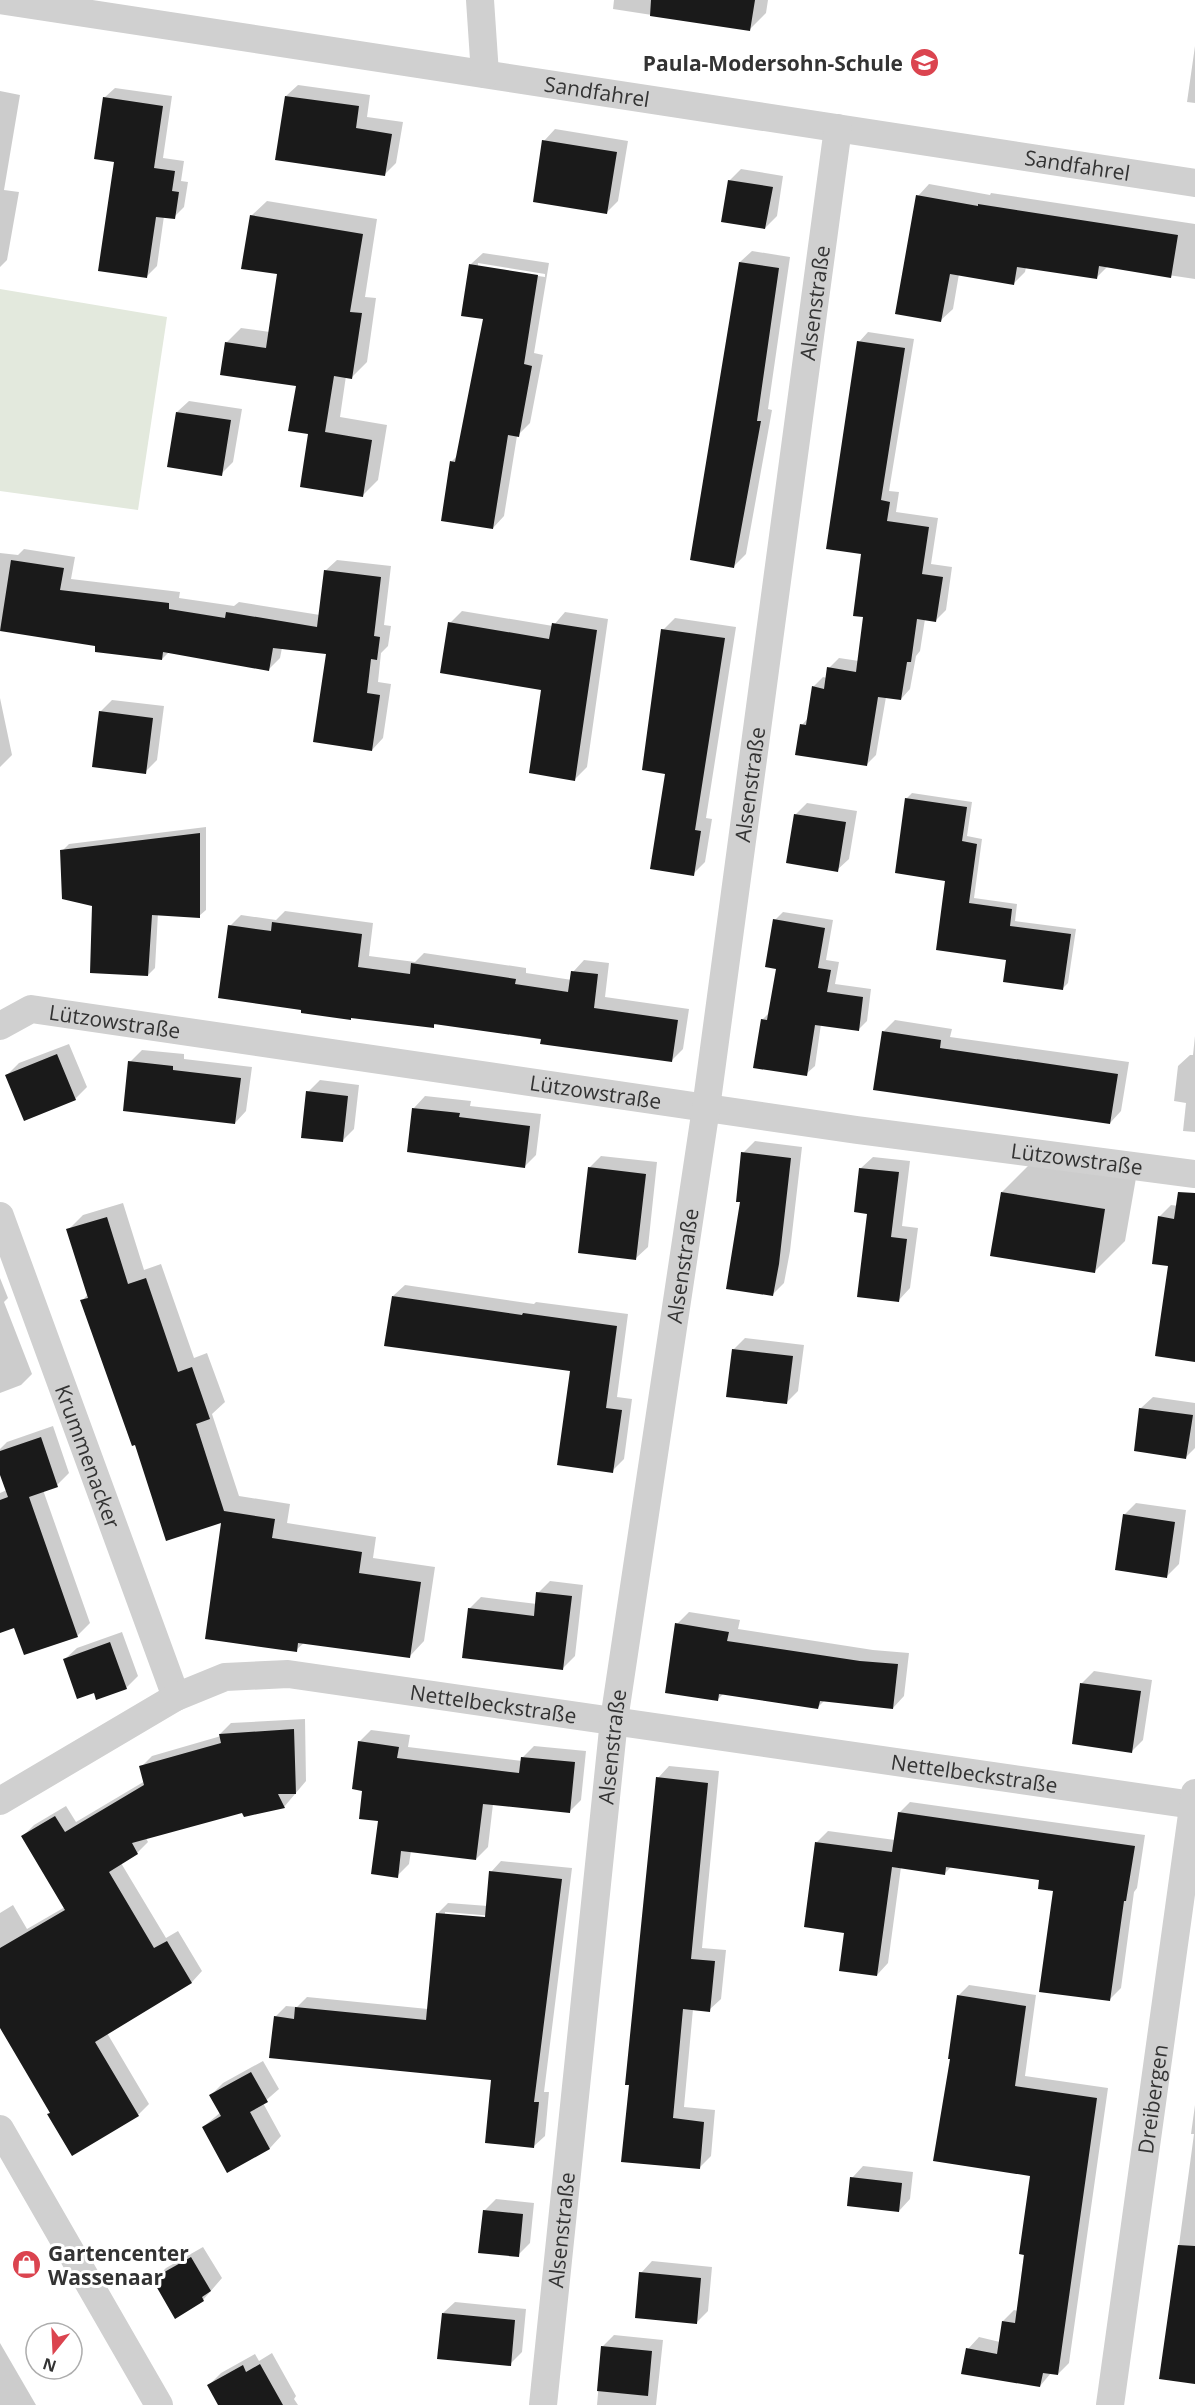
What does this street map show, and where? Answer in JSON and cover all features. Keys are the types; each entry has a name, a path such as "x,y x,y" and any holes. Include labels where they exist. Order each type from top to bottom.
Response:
{"street":[{"name":"Sandfahrel","path":"0,0 1195,183"},
{"path":"480,0 485,75"},
{"name":"Alsenstraße","path":"543,2405 614,1720 706,1108 838,128"},
{"name":"Lützowstraße","path":"0,1026 31,1009 706,1108 1195,1174"},
{"name":"Krummenacker","path":"0,1216 177,1697"},
{"name":"Nettelbeckstraße","path":"0,1801 177,1697 225,1677 288,1674 1194,1799"},
{"name":"Dreibergen","path":"1110,2405 1183,1970 1194,1799"},
{"path":"0,2129 159,2405"}],"shaded area":[{"path":"0,289 167,317 138,510 0,491"}],"building":[{"path":"651,0 755,0 750,31 650,16"},
{"path":"285,96 359,106 356,128 392,134 385,176 275,160"},
{"path":"103,97 163,106 154,168 175,171 172,191 179,192 175,219 156,217 147,278 98,271 114,162 94,159"},
{"path":"542,140 617,152 607,214 533,202"},
{"path":"728,180 773,187 765,229 721,222"},
{"path":"916,195 1178,235 1171,278 1099,266 1097,279 1017,267 1014,285 950,274 941,322 895,314"},
{"path":"250,215 363,234 350,312 362,313 352,379 334,376 325,432 372,440 363,497 300,487 308,434 288,431 296,386 220,375 225,342 266,348 277,274 241,269"},
{"path":"739,262 779,268 757,421 761,421 734,568 690,560"},
{"path":"469,264 538,275 524,364 532,366 519,437 508,435 493,529 441,521 450,461 455,462 483,319 461,316"},
{"path":"857,341 905,348 881,500 890,502 887,521 929,527 922,574 943,577 936,622 917,619 911,662 907,662 901,700 878,697 867,766 795,755 800,724 806,725 812,686 824,689 827,667 856,672 863,617 853,616 861,554 826,549"},
{"path":"176,412 231,420 222,476 167,467"},
{"path":"11,560 64,568 60,590 169,603 169,609 225,618 226,612 317,627 324,570 381,577 374,636 380,637 377,660 371,659 367,693 380,695 372,751 313,742 326,654 273,648 269,671 163,652 162,660 95,652 95,646 0,631"},
{"path":"448,622 549,639 552,623 597,630 575,781 529,773 541,690 440,673"},
{"path":"661,629 725,638 695,830 701,831 694,876 650,869 665,774 642,770"},
{"path":"99,711 153,718 146,774 92,767"},
{"path":"905,798 967,807 962,841 977,844 969,903 1012,909 1010,926 1071,934 1063,990 1003,982 1006,960 936,950 945,881 895,873"},
{"path":"794,814 846,822 838,872 786,863"},
{"path":"200,833 200,918 152,915 148,976 90,973 92,906 62,899 60,850"},
{"path":"773,919 825,928 818,968 831,970 827,992 863,997 859,1031 815,1025 807,1076 753,1068 761,1019 767,1020 776,969 765,967"},
{"path":"272,922 362,934 358,967 410,974 411,963 516,979 515,984 568,992 571,971 598,974 594,1008 678,1020 672,1062 540,1044 541,1039 434,1024 434,1028 351,1018 351,1020 218,998 228,925 271,931"},
{"path":"882,1031 941,1040 940,1048 1118,1074 1110,1124 873,1090"},
{"path":"57,1054 76,1100 24,1121 5,1075"},
{"path":"128,1061 173,1066 173,1070 241,1078 235,1124 123,1111"},
{"path":"306,1091 348,1096 343,1142 301,1138"},
{"path":"412,1108 460,1113 459,1117 530,1126 525,1168 407,1152"},
{"path":"741,1152 791,1158 779,1264 773,1296 726,1289 740,1202 736,1202"},
{"path":"588,1167 646,1174 636,1260 578,1253"},
{"path":"859,1168 899,1172 891,1237 907,1239 899,1302 857,1297 867,1214 854,1212"},
{"path":"1001,1192 1105,1209 1095,1273 990,1256"},
{"path":"1178,1192 1195,1193 1195,1362 1155,1356 1168,1266 1152,1264 1158,1216 1174,1219"},
{"path":"107,1217 128,1284 146,1278 178,1372 192,1367 210,1419 196,1424 224,1511 275,1519 272,1538 362,1552 359,1573 421,1582 410,1658 298,1643 297,1652 205,1639 221,1523 166,1541 135,1445 132,1446 80,1300 88,1298 66,1229"},
{"path":"392,1296 617,1326 606,1408 622,1410 613,1473 557,1465 570,1371 384,1346"},
{"path":"732,1349 793,1356 787,1404 726,1397"},
{"path":"1139,1408 1193,1415 1186,1459 1134,1451"},
{"path":"41,1437 58,1487 29,1497 78,1637 24,1655 14,1628 0,1633 0,1500 8,1497 0,1475 0,1451"},
{"path":"1123,1514 1175,1522 1167,1578 1115,1570"},
{"path":"536,1592 572,1596 563,1670 462,1658 468,1608 534,1616"},
{"path":"675,1623 729,1632 727,1641 860,1661 898,1664 893,1709 820,1701 818,1709 719,1694 718,1701 665,1693"},
{"path":"110,1642 127,1689 96,1700 94,1693 77,1699 63,1659"},
{"path":"1080,1683 1141,1691 1132,1753 1072,1744"},
{"path":"294,1729 296,1794 278,1794 285,1808 244,1817 242,1813 132,1843 138,1854 109,1872 154,1948 167,1941 192,1983 95,2042 139,2116 72,2156 47,2114 50,2113 0,2028 0,1948 65,1910 21,1836 55,1816 65,1832 144,1785 139,1766 221,1743 219,1734"},
{"path":"358,1741 399,1747 397,1758 519,1773 521,1757 575,1762 570,1813 483,1804 476,1860 401,1851 398,1878 371,1874 378,1821 359,1819 362,1791 352,1789"},
{"path":"656,1777 708,1783 691,1959 715,1961 710,2012 683,2009 673,2118 704,2122 700,2169 621,2162 629,2085 625,2085"},
{"path":"898,1812 1135,1846 1126,1901 1124,1901 1110,2001 1039,1992 1053,1891 1038,1889 1039,1880 946,1867 945,1875 892,1867 877,1976 839,1971 844,1933 804,1927 815,1842 892,1852"},
{"path":"489,1871 562,1879 534,2102 539,2102 534,2148 485,2143 491,2080 269,2058 274,2016 294,2019 295,2007 426,2020 436,1913 485,1917"},
{"path":"957,1995 1026,2006 1015,2086 1097,2098 1058,2375 1043,2373 1040,2387 961,2374 966,2348 997,2354 1002,2321 1015,2323 1024,2255 1019,2254 1030,2176 933,2161 950,2059 948,2059"},
{"path":"251,2072 268,2102 250,2112 270,2149 227,2173 202,2127 221,2116 209,2095"},
{"path":"850,2177 902,2183 899,2212 847,2206"},
{"path":"483,2210 523,2214 519,2257 478,2253"},
{"path":"1178,2245 1195,2246 1195,2384 1159,2379"},
{"path":"191,2257 211,2291 202,2297 204,2301 175,2319 152,2279"},
{"path":"639,2272 701,2278 697,2324 635,2318"},
{"path":"442,2313 515,2320 511,2366 437,2359"},
{"path":"601,2346 652,2351 648,2396 597,2391"},
{"path":"260,2364 283,2405 218,2405 207,2385 243,2365 246,2372"}],"place":[{"name":"Paula-Modersohn-Schule","path":"924,63"},
{"name":"Gartencenter Wassenaar","path":"27,2265"}]}
